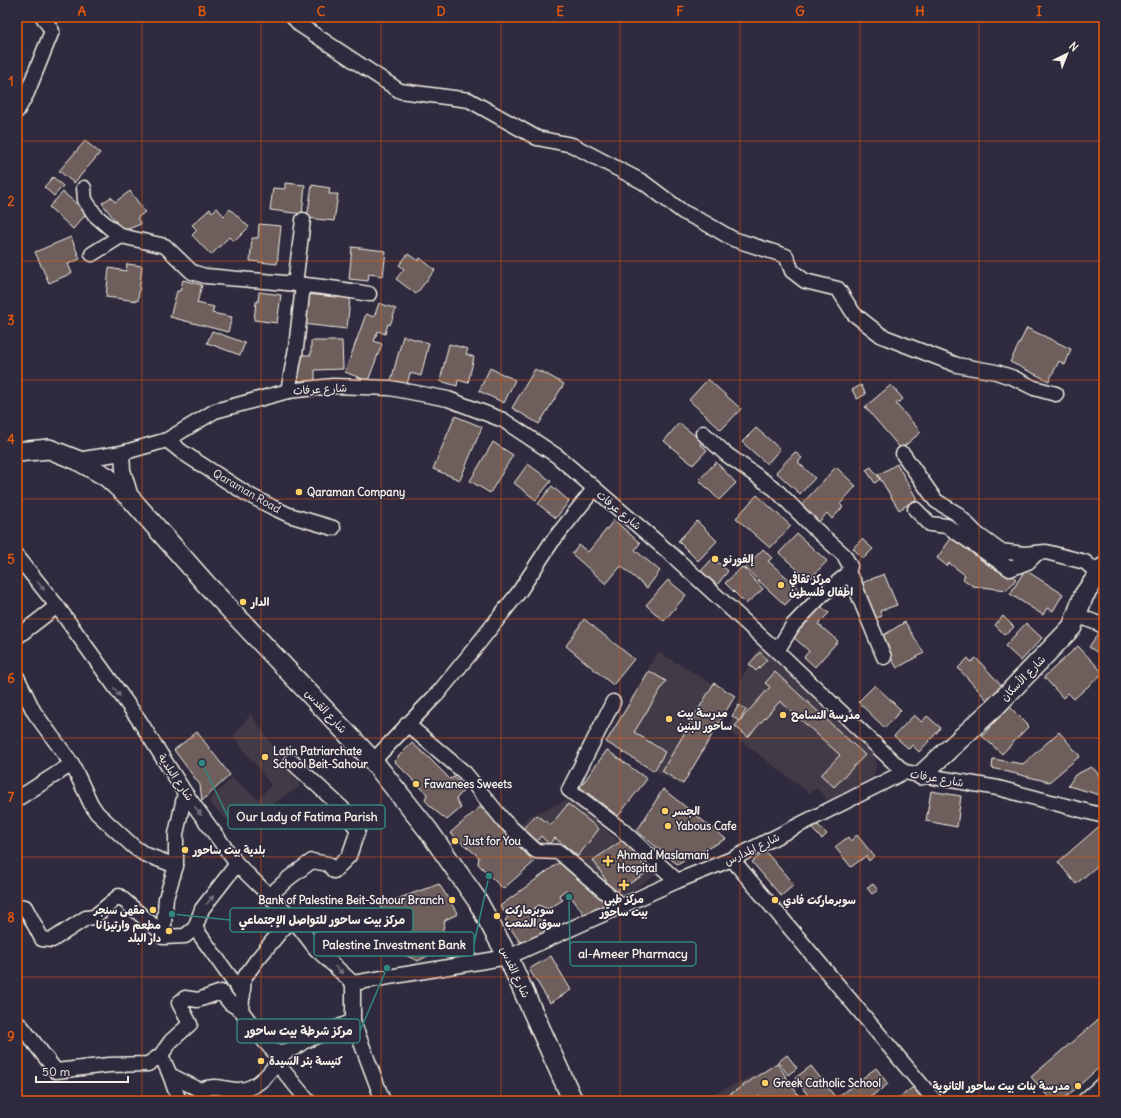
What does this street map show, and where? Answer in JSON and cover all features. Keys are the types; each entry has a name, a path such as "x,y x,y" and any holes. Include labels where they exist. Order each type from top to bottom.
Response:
{"main road":[{"name":"شارع القدس","path":"17,452 49,449 78,460 107,477 132,500 206,584 373,761 428,830 477,900 508,957 573,1101"},
{"name":"شارع الأسكان","path":"913,773 1002,699 1072,627 1084,595 1102,571"}],"street":[{"path":"17,111 27,93 52,32 43,17"},
{"path":"293,17 300,25 400,91 469,100 537,138 572,145 643,182 683,212 733,239 786,256 792,271 805,281 838,290 854,314 882,336 956,365 996,372 1014,378 1034,388 1056,394"},
{"path":"84,188 85,200 95,215 110,228 121,236 165,246 192,272 205,276 299,284 343,289 369,294"},
{"path":"288,391 296,348 303,220"},
{"path":"92,254 121,236"},
{"name":"شارع عرفات","path":"78,460 122,453 167,440 215,411 288,391 333,386 390,388 448,399 503,420 557,456 672,555 913,773 998,788 1104,816"},
{"path":"703,433 726,454 775,489 814,528 844,555 850,566 848,574 823,594 793,625 777,651"},
{"name":"Qaraman Road","path":"167,440 182,452 247,494 289,514 333,528"},
{"path":"122,453 123,470 132,500"},
{"path":"903,454 936,501 956,513 977,534 1000,551 1024,554 1046,552 1085,562 1102,571"},
{"path":"373,761 439,692 519,592 551,543 594,488"},
{"path":"915,509 930,524 947,526 1010,570 1028,562 1036,553"},
{"name":"شارع البلدية","path":"17,556 57,606 139,720 185,793 237,864 293,919 316,949 353,983"},
{"path":"848,574 854,582 884,657"},
{"path":"17,637 57,606"},
{"path":"1077,615 1104,626"},
{"path":"17,677 34,712 72,764 91,804 97,813 134,847 144,854 176,866"},
{"path":"613,702 568,790 621,829 677,881"},
{"path":"408,724 465,773 504,820 536,851 559,852 621,906"},
{"path":"269,896 289,878 312,861 328,864 334,871 349,856 358,830 342,808 291,761"},
{"path":"17,800 72,764"},
{"name":"شارع المدارس","path":"353,983 508,957 677,881 732,859 913,773"},
{"path":"163,936 166,898 176,866 176,834 185,793"},
{"path":"732,859 935,1101"},
{"path":"17,906 25,907 42,938 52,940 86,918 94,917 119,896 163,936 185,936 195,928 202,909 237,864"},
{"path":"241,1010 244,978 280,932 293,919"},
{"path":"195,928 243,995"},
{"path":"353,983 353,1021 383,1101"},
{"path":"17,1023 22,1027 56,1071 109,1065 148,1064 161,1055 171,1041 190,1024 179,1003 185,998 198,1000 221,992 230,1002 241,1010 268,1046 281,1058 308,1101"},
{"path":"170,1075 200,1090 218,1086 245,1090 253,1087 281,1058 303,1042 353,1021"},
{"path":"161,1055 180,1101"},
{"path":"1084,1101 1104,1083"}],"shaded area":[{"name":"مدرسة التسامح","path":"760,647 876,757 876,768 872,780 828,800 817,788 809,793 728,731 739,699 742,677"},
{"name":"مدرسة بيت ساحور للبنين","path":"658,652 733,696 682,786 605,742"},
{"name":"Latin Patriarchate School Beit-Sahour","path":"251,714 300,786 236,829 208,801 232,778 258,799 271,785 233,736"},
{"name":"Ahmad Maslamani Hospital","path":"570,799 657,874 617,900 555,845 535,847 517,828 530,816"},
{"name":"Greek Catholic School","path":"778,1064 804,1101 698,1101"}],"building":[{"path":"85,141 100,153 74,183 59,171"},
{"path":"53,177 63,186 54,196 44,187"},
{"path":"285,183 305,185 302,214 270,210 273,188 285,189"},
{"path":"312,185 330,188 329,194 338,194 334,221 307,218"},
{"path":"130,191 145,212 137,218 141,224 123,231 102,203 111,197 115,202"},
{"path":"63,192 87,213 73,229 49,207"},
{"path":"217,208 224,216 230,209 249,227 234,242 229,237 211,255 192,235 197,230 192,225 210,209 212,212"},
{"path":"259,224 281,226 277,264 250,261 252,238 258,238"},
{"path":"71,237 80,259 68,264 72,273 49,283 35,252"},
{"path":"352,247 386,251 383,276 369,274 368,281 349,279"},
{"path":"408,254 418,261 420,258 435,270 416,294 396,279 404,269 399,265"},
{"path":"127,264 142,266 138,301 106,297 109,268 126,271"},
{"path":"183,280 202,285 197,303 214,307 212,313 232,317 228,332 170,317 177,291 180,291"},
{"path":"259,292 281,295 277,323 254,320"},
{"path":"305,294 350,298 347,329 302,324"},
{"path":"379,303 396,309 390,325 388,324 385,334 378,331 374,341 382,344 368,381 345,372 366,314 374,317"},
{"path":"1027,328 1071,349 1065,365 1059,361 1049,381 1010,362"},
{"path":"212,331 245,343 240,355 207,343"},
{"path":"403,336 429,343 421,376 410,373 407,385 391,381"},
{"path":"311,341 342,341 343,369 315,370 315,381 296,381 295,355 311,355"},
{"path":"449,344 468,349 466,354 474,357 468,383 458,380 457,386 440,381"},
{"path":"490,368 515,380 504,403 479,391"},
{"path":"535,369 564,384 539,424 512,408"},
{"path":"708,379 741,409 721,430 689,400"},
{"path":"861,385 866,394 857,399 852,390"},
{"path":"891,385 903,399 896,404 921,432 901,449 865,407"},
{"path":"455,416 482,427 460,480 433,469"},
{"path":"679,423 702,441 700,444 707,450 693,465 664,441"},
{"path":"756,428 780,449 767,464 742,442"},
{"path":"493,442 513,455 490,493 470,481"},
{"path":"795,452 802,458 798,462 815,478 800,494 776,472"},
{"path":"716,462 736,483 719,500 699,480"},
{"path":"528,464 551,481 536,500 514,483"},
{"path":"897,464 917,499 899,510 878,475"},
{"path":"836,467 856,486 840,504 843,507 832,519 827,513 819,522 801,505"},
{"path":"871,467 880,479 875,483 866,470"},
{"path":"552,486 569,501 556,518 538,504"},
{"path":"757,495 791,526 770,548 736,518"},
{"path":"614,520 640,543 635,550 660,571 647,588 621,566 606,584 572,554 579,545 588,552"},
{"path":"697,521 717,541 698,561 678,541"},
{"path":"797,534 827,561 809,580 779,553"},
{"path":"952,537 965,543 973,554 991,567 1001,572 1009,573 1016,579 1007,590 973,586 963,579 965,575 949,563 947,566 937,558"},
{"path":"862,539 873,549 863,559 853,548"},
{"path":"763,549 772,558 768,561 800,589 785,605 745,568"},
{"path":"713,558 728,571 717,585 701,571"},
{"path":"742,567 763,589 746,604 725,583"},
{"path":"1025,570 1063,594 1053,611 1047,608 1043,615 1010,594"},
{"path":"884,574 897,605 880,611 882,616 871,620 857,585"},
{"path":"668,580 686,595 664,621 646,605"},
{"path":"819,605 829,613 818,624 838,641 815,667 804,657 809,651 792,636"},
{"path":"1003,616 1014,627 1005,635 995,625"},
{"path":"584,619 634,659 613,685 566,646"},
{"path":"905,622 924,653 897,668 879,638"},
{"path":"1026,623 1042,638 1021,661 1005,646"},
{"path":"1103,626 1104,627 1104,657 1089,647"},
{"path":"1078,646 1103,673 1074,699 1068,693 1063,698 1044,677"},
{"path":"760,652 767,660 756,671 749,664"},
{"path":"968,658 971,662 976,658 1002,686 987,700 958,668"},
{"path":"649,671 666,681 634,732 665,752 654,771 606,742"},
{"path":"775,672 865,755 834,787 821,775 840,755 780,701 748,737 735,726 770,687 765,683"},
{"path":"714,683 735,696 683,784 662,771"},
{"path":"875,685 901,710 885,728 858,702"},
{"path":"739,705 746,710 739,721 732,716"},
{"path":"1009,706 1029,726 1002,754 982,736"},
{"path":"914,715 922,722 927,716 941,728 919,752 912,745 909,749 894,736"},
{"path":"197,732 230,775 202,801 200,785 174,750"},
{"path":"1059,732 1080,756 1049,782 992,768 993,759 1023,764"},
{"path":"412,743 450,779 454,777 466,788 456,799 461,808 447,820 433,809 425,800 427,794 394,761"},
{"path":"607,750 647,779 618,816 580,787"},
{"path":"1091,767 1095,770 1104,783 1104,796 1068,786 1075,775"},
{"path":"663,789 726,839 677,864 637,831"},
{"path":"931,791 961,796 957,827 926,821"},
{"path":"568,804 599,829 578,856 555,838 549,844 541,836 535,843 522,830 536,815 551,825"},
{"path":"480,807 514,836 512,839 534,862 503,889 478,864 479,857 450,833"},
{"path":"1104,822 1104,860 1076,884 1058,862"},
{"path":"817,824 827,834 822,839 812,829"},
{"path":"857,835 874,856 869,861 866,856 851,867 835,847 848,837 850,841"},
{"path":"626,838 648,872 614,893 593,860"},
{"path":"765,851 794,885 781,896 752,862"},
{"path":"561,861 613,901 586,917 566,890 559,895 563,900 548,909 538,905 533,910 547,929 530,943 519,941 505,920 508,917 500,906"},
{"path":"439,884 458,914 445,920 441,938 445,947 418,961 403,954 380,905"},
{"path":"873,884 878,890 872,894 867,888"},
{"path":"551,956 571,990 550,1003 529,969"},
{"path":"1101,1017 1104,1020 1104,1063 1062,1101 1052,1101 1031,1077"},
{"path":"787,1055 797,1068 788,1075 778,1062"},
{"name":"Greek Catholic School","path":"777,1063 802,1101 762,1101 759,1096 751,1101 725,1101 723,1099"},
{"path":"811,1066 836,1098 876,1068 888,1084 865,1101 812,1101 795,1078"},
{"path":"915,1086 925,1101 894,1101"}],"place":[{"name":"Qaraman Company","path":"299,492"},
{"name":"إلفورنو","path":"715,559"},
{"name":"مركز ثقافي اطفال فلسطين","path":"781,585"},
{"name":"الدار","path":"243,602"},
{"name":"مدرسة التسامح","path":"783,715"},
{"name":"مدرسة بيت ساحور للبنين","path":"669,719"},
{"name":"Latin Patriarchate School Beit-Sahour","path":"265,757"},
{"name":"Our Lady of Fatima Parish","path":"202,763"},
{"name":"Fawanees Sweets","path":"416,784"},
{"name":"الجسر","path":"665,811"},
{"name":"Yabous Cafe","path":"668,826"},
{"name":"Just for You","path":"455,841"},
{"name":"بلدية بيت ساحور","path":"185,850"},
{"name":"Ahmad Maslamani Hospital","path":"608,861"},
{"name":"Palestine Investment Bank","path":"489,876"},
{"name":"مركز طبي بيت ساحور","path":"624,885"},
{"name":"al-Ameer Pharmacy","path":"569,897"},
{"name":"Bank of Palestine Beit-Sahour Branch","path":"452,900"},
{"name":"سوبرماركت فادي","path":"775,900"},
{"name":"مقهى سنجر","path":"153,910"},
{"name":"مركز بيت ساحور للتواصل الإجتماعي","path":"172,914"},
{"name":"سوبرماركت سوق الشعب","path":"497,916"},
{"name":"مطعم وارتيزانا دار البلد","path":"169,931"},
{"name":"مركز شرطة بيت ساحور","path":"387,968"},
{"name":"كنيسة بئر السيدة","path":"261,1061"},
{"name":"Greek Catholic School","path":"765,1083"},
{"name":"مدرسة بنات بيت ساحور الثانوية","path":"1078,1086"}]}
